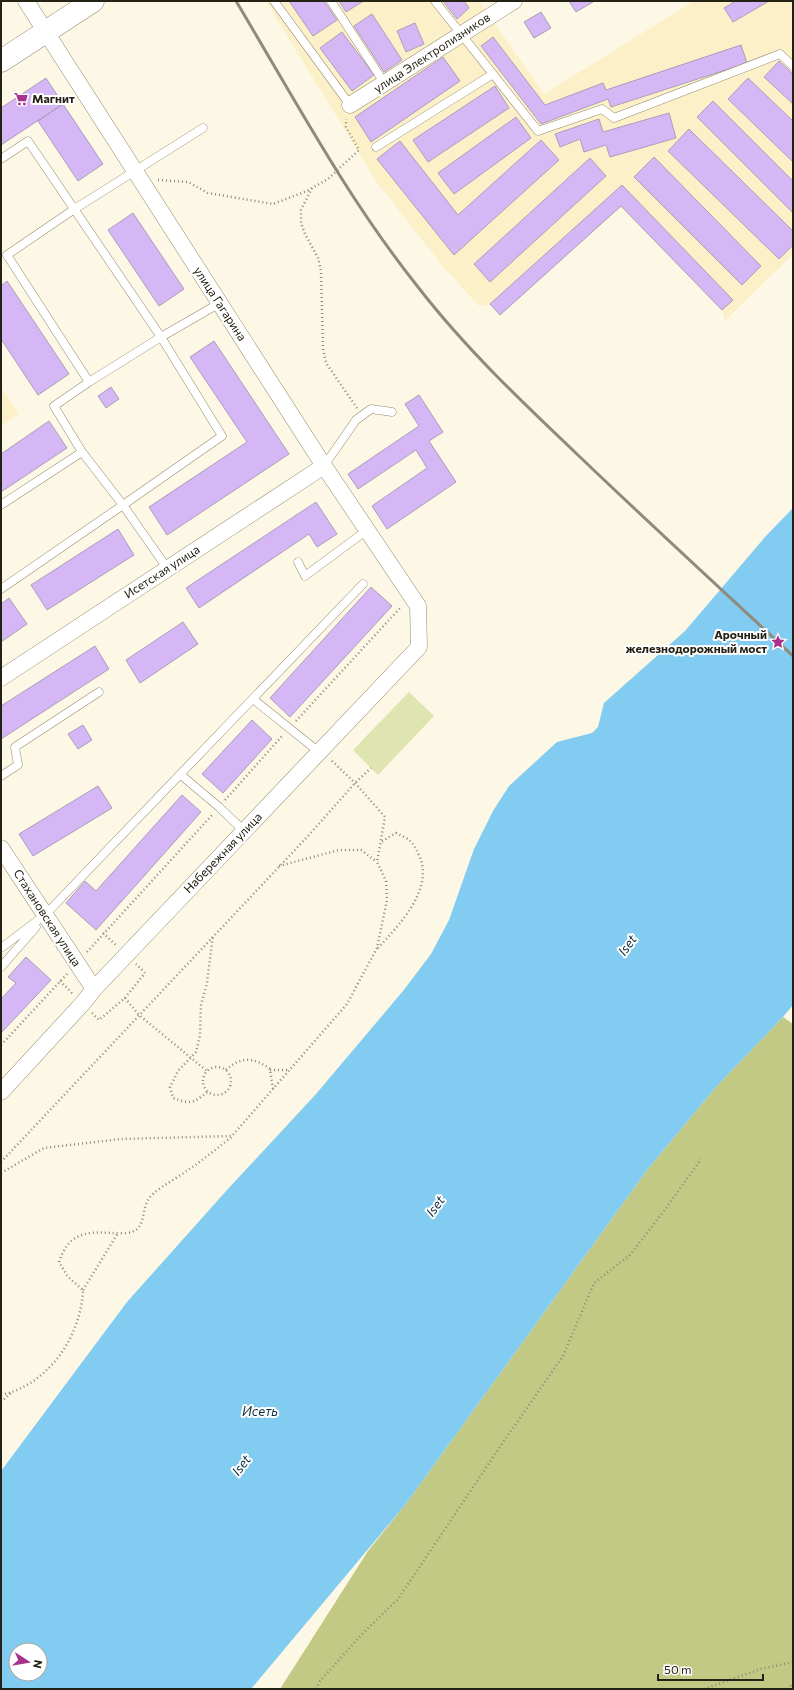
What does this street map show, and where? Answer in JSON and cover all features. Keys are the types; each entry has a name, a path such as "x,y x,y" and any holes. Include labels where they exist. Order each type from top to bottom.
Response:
{"main road":[{"path":"1,61 91,2"}],"street":[{"name":"улица Гагарина","path":"26,1 324,466 367,530 410,605"},
{"name":"улица Электролизников","path":"350,105 514,1"},
{"name":"Исетская улица","path":"1,678 324,466"},
{"name":"Набережная улица","path":"1,1092 83,1004 94,989 419,647 410,605"},
{"name":"Стахановская улица","path":"1,848 94,989"}],"lane":[{"path":"274,1 350,105"},
{"path":"331,1 385,84"},
{"path":"435,1 538,131 602,109 614,118 780,54 793,66"},
{"path":"376,147 493,74"},
{"path":"89,382 7,255 74,210 138,175 203,128"},
{"path":"1,159 28,141 161,337 222,436 123,505 2,586"},
{"path":"167,568 123,505 82,452 54,406 89,382 161,337 220,303"},
{"path":"324,466 356,420 361,416 371,409 392,412"},
{"path":"1,505 82,452"},
{"path":"298,562 305,576 367,530"},
{"path":"1,967 46,915 363,584"},
{"path":"1,776 18,765 15,747 99,692"},
{"path":"253,699 319,751"},
{"path":"180,775 219,807 244,831"},
{"path":"1,948 46,915"}],"path":[{"path":"138,175 188,182 208,193 273,204 312,188 328,179 359,150 346,127 350,105"},
{"path":"312,188 301,210 301,223 305,234 318,258 322,271 323,348 326,363 361,416"},
{"path":"1,1045 219,807 289,728 410,605"},
{"path":"319,751 356,783 385,818 377,862"},
{"path":"1,1162 371,768"},
{"path":"83,1290 68,1277 59,1262 64,1249 69,1242 77,1236 99,1232 132,1232 140,1226 144,1215 144,1204 153,1194 189,1170 232,1136 347,1004 377,948 405,918 415,901 422,881 422,862 411,840 396,833 381,842"},
{"path":"279,867 339,850 361,850 377,862 386,881 387,900 377,948"},
{"path":"207,1092 199,1099 188,1103 173,1098 170,1086 178,1071 196,1052 200,1036 201,1005 207,983 214,934"},
{"path":"125,998 139,1015 207,1071"},
{"path":"226,1070 234,1063 244,1059 260,1062 270,1070 290,1070"},
{"path":"220,1067 226,1070 231,1078 231,1083 230,1087 224,1094 215,1096 207,1092 203,1086 203,1078 207,1071 220,1067"},
{"path":"270,1070 273,1090"},
{"path":"1,1173 44,1148 121,1139 232,1136"},
{"path":"316,1689 320,1681 364,1632 398,1599 523,1411 563,1356 594,1283 630,1255 701,1159"},
{"path":"1,1395 28,1385 54,1363 77,1325 82,1306 83,1290 118,1233"},
{"path":"1,1402 11,1392"},
{"path":"704,1689 761,1669 793,1662"},
{"path":"788,1689 793,1683"}],"shaded area":[{"path":"266,1 479,1 544,94 694,1 793,1 793,254 725,321 722,310 621,207 500,315 490,304 479,306 446,270 378,184"},
{"path":"1,387 19,414 1,426"}],"green space":[{"path":"409,692 434,716 378,775 353,750"},
{"path":"783,1017 793,1024 793,1689 280,1689 368,1551 405,1505 647,1170 716,1087"}],"water":[{"name":"Исеть","path":"793,508 793,1005 716,1087 647,1170 405,1505 251,1689 1,1689 1,1471 127,1302 227,1190 316,1094 403,991 431,954 449,920 474,849 493,811 509,786 557,742 592,733 598,727 604,703 685,631 765,537"}],"building":[{"path":"289,1 324,1 337,20 313,36"},
{"path":"339,1 361,1 362,2 346,12"},
{"path":"443,1 464,1 469,8 457,19"},
{"path":"569,1 592,1 593,2 576,12"},
{"path":"736,1 769,1 733,22 724,8"},
{"path":"541,12 551,28 534,38 524,22"},
{"path":"372,14 402,60 384,72 354,26"},
{"path":"415,23 424,44 406,52 397,31"},
{"path":"342,32 374,75 352,91 320,48"},
{"path":"493,37 545,105 603,83 606,90 741,45 747,63 611,107 608,99 541,124 481,46"},
{"path":"443,57 460,81 371,142 355,117"},
{"path":"779,61 793,74 793,104 764,77"},
{"path":"46,78 63,104 1,145 1,108"},
{"path":"748,78 793,121 793,162 728,99"},
{"path":"495,86 509,108 428,162 413,140"},
{"path":"713,101 793,181 793,213 697,117"},
{"path":"63,104 103,164 78,181 38,121"},
{"path":"669,113 676,138 610,157 606,145 584,152 580,139 560,147 555,134 599,119 603,132"},
{"path":"516,117 531,138 454,194 438,173"},
{"path":"689,129 793,231 793,245 779,259 668,151"},
{"path":"541,140 559,160 454,255 377,159 400,141 458,215"},
{"path":"654,157 761,266 742,285 634,177"},
{"path":"590,158 606,176 490,282 474,264"},
{"path":"622,185 733,300 722,310 621,206 500,315 490,304"},
{"path":"133,213 184,289 159,306 108,230"},
{"path":"7,281 69,374 38,395 1,339 1,286"},
{"path":"214,341 289,454 167,535 149,507 247,442 190,357"},
{"path":"111,387 119,399 106,408 98,396"},
{"path":"419,395 443,432 429,441 456,482 387,529 372,506 427,468 416,450 358,489 348,474 419,426 405,404"},
{"path":"49,421 67,448 1,492 1,454"},
{"path":"316,502 337,534 317,547 309,534 199,608 186,588"},
{"path":"118,529 134,555 47,610 31,585"},
{"path":"371,587 392,606 290,717 270,698"},
{"path":"9,598 27,624 1,642 1,604"},
{"path":"183,622 198,644 140,683 126,660"},
{"path":"95,646 109,669 1,739 1,706"},
{"path":"252,720 272,739 223,793 202,774"},
{"path":"83,725 92,740 78,749 68,734"},
{"path":"98,786 112,808 33,856 19,834"},
{"path":"182,795 201,812 96,930 66,903 85,881 96,891"},
{"path":"26,957 51,980 1,1033 1,999 16,983 8,977"}],"railway":[{"path":"236,1 300,111 345,183 392,253 436,310 475,354 537,416 793,656"}],"place":[{"name":"Магнит","path":"21,99"},
{"name":"Арочный железнодорожный мост","path":"778,642"}],"water label":[{"name":"Iset","path":"627,945"},
{"name":"Iset","path":"435,1206"},
{"name":"Iset","path":"241,1465"}]}
